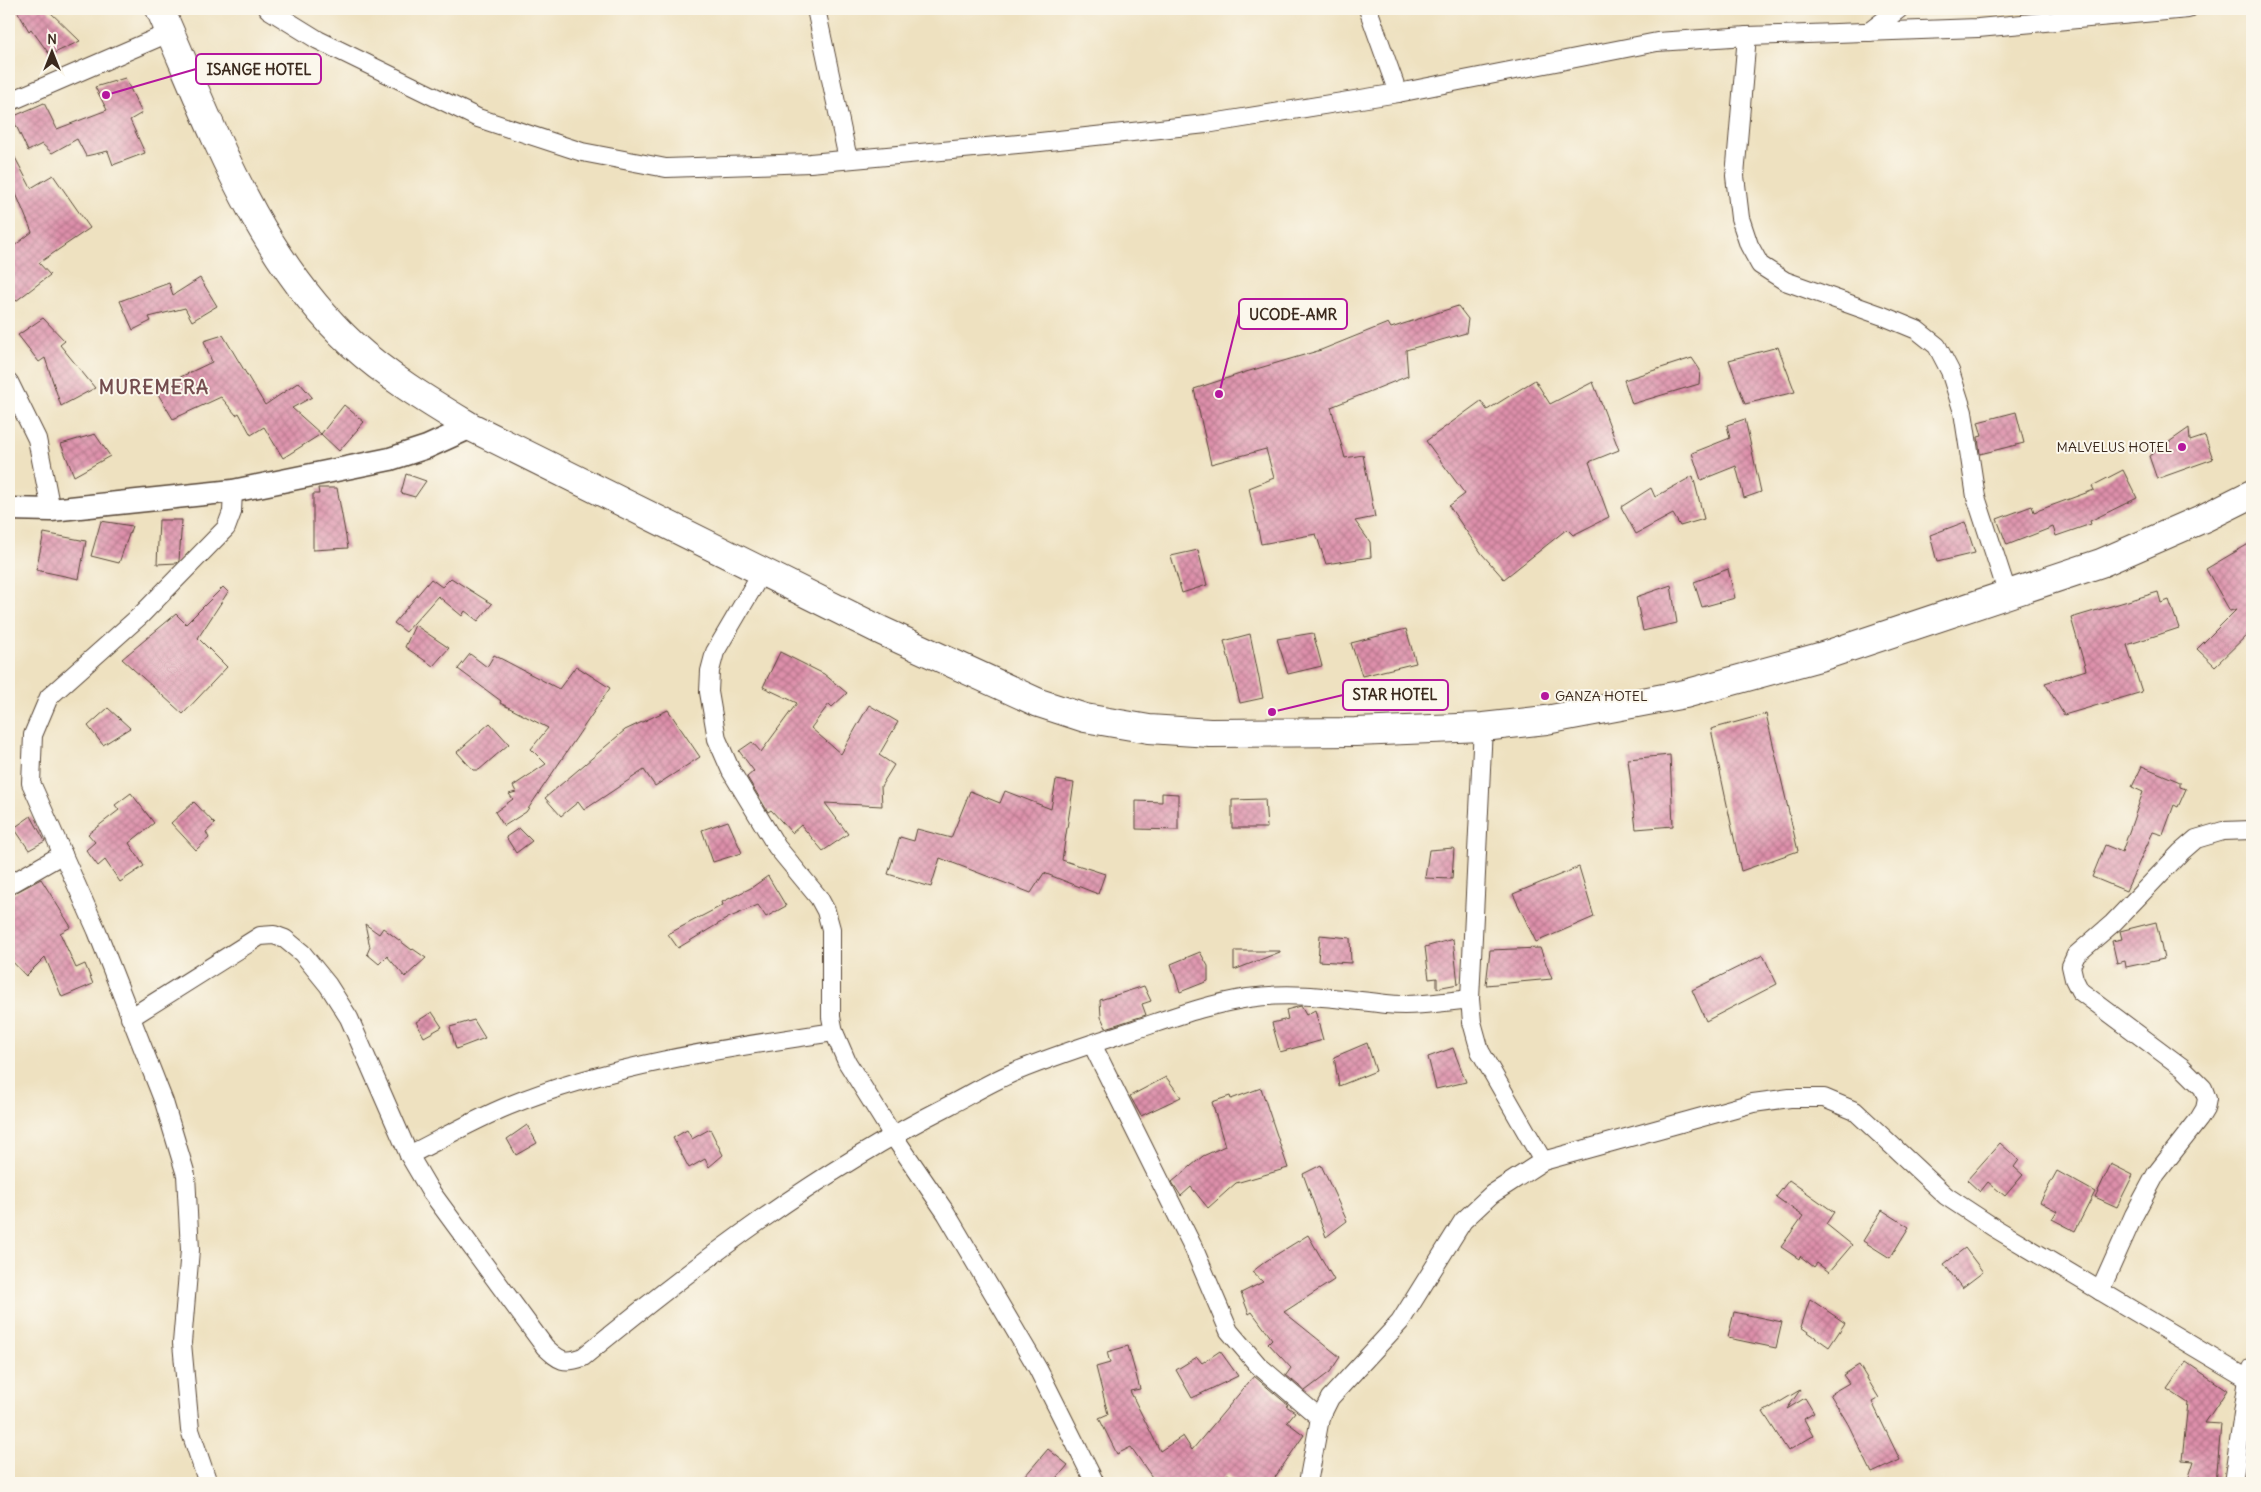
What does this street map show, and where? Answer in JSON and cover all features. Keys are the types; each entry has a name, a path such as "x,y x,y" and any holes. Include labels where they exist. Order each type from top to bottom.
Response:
{"main road":[{"path":"165,21 246,203 297,284 353,345 408,388 471,427 882,631 1039,703 1085,718 1149,729 1210,733 1355,732 1483,727 1546,720 1685,694 1823,656 2101,563 2204,518 2252,494"}],"street":[{"path":"268,9 318,40 478,118 582,152 666,168 848,160 1206,124 1398,93 1657,42 1747,36 1978,28 2188,9"},
{"path":"816,9 848,160"},
{"path":"1368,9 1398,93"},
{"path":"1869,32 1899,9"},
{"path":"9,102 165,21"},
{"path":"1747,36 1736,176 1740,218 1750,245 1760,265 1784,281 1917,330 1937,346 1950,371 1963,412 1976,497 2008,595"},
{"path":"9,382 36,439 51,510"},
{"path":"9,509 51,510 233,491 390,459 427,447 471,427"},
{"path":"208,1483 190,1430 182,1343 190,1250 186,1175 164,1102 97,931 31,784 33,735 50,697 142,615 226,528 232,512 233,491"},
{"path":"762,572 715,652 710,671 709,692 717,739 731,771 777,847 819,898 826,911 831,929 831,1016 834,1032 848,1062 892,1134 946,1213 1038,1369 1095,1483"},
{"path":"1483,727 1470,999 1472,1022 1480,1051 1543,1161"},
{"path":"2100,1291 2147,1190 2156,1174 2199,1119 2205,1109 2207,1099 2203,1088 2183,1068 2080,991 2074,979 2072,966 2076,955 2113,923 2162,870 2196,839 2222,831 2252,830"},
{"path":"9,885 63,854"},
{"path":"130,1018 260,936 274,935 285,939 302,954 328,985 349,1018 408,1155 429,1189 545,1347 557,1359 569,1362 583,1357 661,1292 750,1226 822,1178 892,1134 1011,1074 1092,1044 1213,1005 1249,998 1325,996 1388,1004 1414,1004 1470,999"},
{"path":"408,1155 507,1106 557,1088 610,1073 747,1045 834,1032"},
{"path":"1092,1044 1194,1249 1229,1331 1258,1365 1320,1418"},
{"path":"1308,1483 1320,1418 1330,1398 1400,1322 1463,1221 1492,1194 1543,1161 1753,1103 1790,1098 1824,1098 1855,1111 1946,1196 2100,1291 2250,1373 2233,1483"}],"building":[{"path":"16,9 47,9 80,41 50,55 31,29 29,31"},
{"path":"125,78 142,113 130,120 145,153 113,165 108,151 86,156 77,139 52,153 42,144 28,151 12,117 44,103 57,129 107,110 95,87"},
{"path":"9,146 31,188 53,175 90,228 39,263 50,275 16,301 9,295 9,250 32,232 9,177"},
{"path":"200,278 217,306 192,321 185,308 149,317 151,321 133,330 120,301 169,283 173,295"},
{"path":"1458,306 1468,319 1466,333 1406,350 1408,376 1331,407 1345,458 1363,455 1375,517 1355,521 1370,542 1371,557 1326,564 1316,534 1261,544 1249,488 1274,478 1266,449 1211,464 1194,389 1321,350 1388,323 1391,328"},
{"path":"43,318 65,341 60,345 95,388 61,406 45,358 39,362 18,335"},
{"path":"223,335 265,405 299,382 312,397 292,408 321,434 283,458 264,427 251,435 239,413 236,415 221,397 173,419 155,389 212,362 204,341"},
{"path":"1778,347 1795,392 1745,404 1729,360"},
{"path":"1692,358 1700,370 1699,384 1632,404 1624,380"},
{"path":"1535,380 1550,404 1593,382 1619,450 1589,462 1609,517 1573,535 1567,529 1504,579 1482,554 1449,506 1465,494 1426,441 1481,401 1487,410"},
{"path":"344,405 364,422 339,451 321,434"},
{"path":"2016,412 2024,443 1980,454 1978,437 1982,436 1978,422"},
{"path":"1745,419 1761,492 1744,498 1736,466 1701,480 1692,453 1730,438 1727,425"},
{"path":"2189,428 2190,441 2205,436 2213,459 2157,479 2149,456"},
{"path":"95,434 110,456 74,476 61,444"},
{"path":"2123,470 2137,498 2090,521 2091,524 2056,536 2053,527 2007,545 1997,519 2032,506 2034,512 2094,490 2092,486"},
{"path":"406,474 426,481 415,497 401,493"},
{"path":"1693,476 1704,519 1680,526 1673,514 1636,534 1621,507 1651,488 1655,497"},
{"path":"318,488 337,488 348,548 313,550 313,494 319,494"},
{"path":"159,520 182,520 179,561 177,563 157,564"},
{"path":"101,521 132,526 119,563 91,556"},
{"path":"1965,522 1975,553 1937,562 1930,535"},
{"path":"44,533 86,541 79,579 36,570"},
{"path":"2252,542 2252,630 2215,666 2197,649 2237,609 2230,611 2206,569"},
{"path":"1198,550 1207,585 1182,593 1171,556"},
{"path":"1728,569 1735,598 1702,607 1694,582"},
{"path":"451,578 492,604 478,621 465,611 462,616 438,596 406,632 394,623 431,579 442,587"},
{"path":"1671,585 1677,623 1643,631 1636,597"},
{"path":"223,587 228,592 198,638 227,667 183,714 122,659 176,614 186,624"},
{"path":"2158,592 2161,603 2169,600 2179,628 2127,645 2142,692 2064,715 2045,683 2086,670 2071,618"},
{"path":"415,625 449,648 433,666 405,647"},
{"path":"1406,629 1416,663 1362,676 1351,643"},
{"path":"1313,633 1322,666 1288,674 1277,639"},
{"path":"1250,634 1263,698 1240,703 1224,641"},
{"path":"780,652 824,674 847,693 832,707 829,704 811,728 841,754 869,705 898,722 879,755 894,765 881,786 882,806 825,803 848,834 823,851 801,825 792,833 771,810 768,812 747,777 754,771 739,751 752,742 761,752 797,703 763,687"},
{"path":"470,654 487,667 494,655 559,689 576,666 610,688 526,812 504,826 495,812 513,799 509,794 516,792 513,786 546,764 531,749 548,728 500,703 501,701 458,669"},
{"path":"108,708 130,728 103,745 88,726"},
{"path":"668,710 700,757 655,786 644,770 584,810 578,802 561,816 545,798 625,730"},
{"path":"1766,714 1798,851 1741,871 1711,729"},
{"path":"490,723 509,744 479,770 473,770 457,752"},
{"path":"1670,755 1673,826 1636,829 1628,759"},
{"path":"2142,766 2180,782 2180,787 2186,789 2178,807 2174,805 2163,835 2153,832 2126,891 2092,877 2105,845 2122,852 2143,792 2132,787"},
{"path":"1056,780 1074,783 1062,860 1105,874 1098,894 1044,873 1031,893 940,858 931,887 888,874 900,837 914,841 917,829 951,838 970,791 1000,803 1005,791 1051,809"},
{"path":"131,793 154,823 129,843 144,866 120,882 105,860 98,866 86,850 95,842 88,834 119,810 115,805"},
{"path":"1162,793 1178,794 1178,830 1136,829 1136,801 1162,802"},
{"path":"1265,799 1267,828 1232,828 1232,800"},
{"path":"194,802 215,824 206,832 209,838 196,850 171,823"},
{"path":"31,816 45,841 29,850 14,828"},
{"path":"728,821 742,853 713,862 702,830"},
{"path":"519,828 532,841 516,853 506,837"},
{"path":"1454,848 1452,879 1425,878 1429,850"},
{"path":"1579,867 1594,917 1536,942 1513,894"},
{"path":"768,876 786,906 766,917 758,905 728,918 678,948 668,934 723,905 722,902 751,888"},
{"path":"41,879 71,927 60,933 76,968 85,964 93,984 62,997 45,957 26,976 9,958 9,896"},
{"path":"2156,922 2164,959 2126,967 2125,961 2117,963 2112,941 2122,939 2120,931"},
{"path":"365,924 379,934 383,928 426,958 405,977 387,956 379,964 367,954 370,947"},
{"path":"1320,935 1350,938 1351,963 1318,961"},
{"path":"1453,939 1458,984 1437,988 1437,978 1429,979 1425,947"},
{"path":"1540,948 1552,979 1486,985 1490,950"},
{"path":"1234,951 1280,951 1280,952 1234,970"},
{"path":"1200,952 1208,966 1208,981 1180,992 1171,964"},
{"path":"1763,955 1777,984 1706,1021 1692,990"},
{"path":"1144,986 1151,1001 1142,1004 1146,1015 1106,1028 1101,1017 1100,1000"},
{"path":"1301,1006 1306,1015 1315,1010 1323,1040 1280,1052 1272,1023 1288,1019 1286,1010"},
{"path":"432,1012 442,1027 424,1037 416,1022"},
{"path":"474,1020 485,1038 456,1049 450,1027"},
{"path":"1367,1043 1376,1071 1339,1086 1334,1057"},
{"path":"1453,1048 1466,1082 1436,1089 1428,1057"},
{"path":"1166,1077 1181,1097 1141,1116 1130,1096"},
{"path":"1261,1088 1288,1168 1236,1183 1208,1208 1191,1187 1181,1196 1172,1182 1203,1156 1225,1146 1212,1102 1230,1096 1231,1099"},
{"path":"527,1125 537,1143 516,1155 507,1139"},
{"path":"710,1129 723,1155 709,1167 705,1159 689,1168 673,1138 687,1130 692,1139"},
{"path":"2000,1143 2019,1160 2014,1167 2023,1175 2005,1196 1988,1182 1980,1192 1967,1180"},
{"path":"2111,1164 2133,1175 2117,1207 2095,1197"},
{"path":"1321,1165 1347,1221 1326,1237 1303,1174"},
{"path":"2057,1171 2095,1192 2075,1231 2052,1219 2057,1211 2040,1202"},
{"path":"1789,1180 1834,1212 1826,1224 1852,1245 1829,1272 1817,1263 1814,1267 1800,1256 1799,1259 1781,1247 1803,1216 1776,1197"},
{"path":"1882,1210 1909,1227 1890,1258 1863,1241"},
{"path":"1308,1235 1334,1280 1284,1312 1340,1357 1330,1372 1305,1391 1286,1375 1291,1368 1268,1343 1272,1339 1252,1312 1249,1314 1241,1293 1263,1282 1252,1272"},
{"path":"1965,1248 1983,1272 1962,1288 1944,1264"},
{"path":"1810,1299 1845,1323 1829,1347 1801,1327"},
{"path":"1734,1312 1782,1322 1776,1348 1728,1338"},
{"path":"1128,1346 1140,1389 1130,1391 1160,1451 1183,1436 1192,1450 1254,1376 1288,1405 1286,1406 1295,1412 1287,1422 1304,1435 1271,1483 1236,1483 1228,1474 1219,1483 1156,1483 1131,1447 1117,1454 1099,1418 1108,1414 1096,1367 1110,1363 1107,1352"},
{"path":"1220,1351 1238,1376 1192,1398 1176,1370 1197,1357 1202,1363"},
{"path":"2186,1362 2227,1390 2205,1423 2221,1424 2216,1483 2187,1483 2194,1461 2182,1460 2188,1403 2167,1389"},
{"path":"1859,1365 1879,1398 1872,1402 1900,1460 1872,1473 1848,1424 1830,1394 1849,1383 1843,1375"},
{"path":"1800,1390 1787,1409 1805,1398 1814,1413 1804,1419 1813,1436 1788,1451 1763,1412"},
{"path":"1048,1449 1068,1465 1053,1483 1019,1483"}],"place":[{"name":"ISANGE HOTEL","path":"106,95"},
{"name":"UCODE-AMR","path":"1219,394"},
{"name":"MALVELUS HOTEL","path":"2182,447"},
{"name":"GANZA HOTEL","path":"1545,696"},
{"name":"STAR HOTEL","path":"1272,712"}],"district":[{"name":"MUREMERA","path":"154,387"}]}
